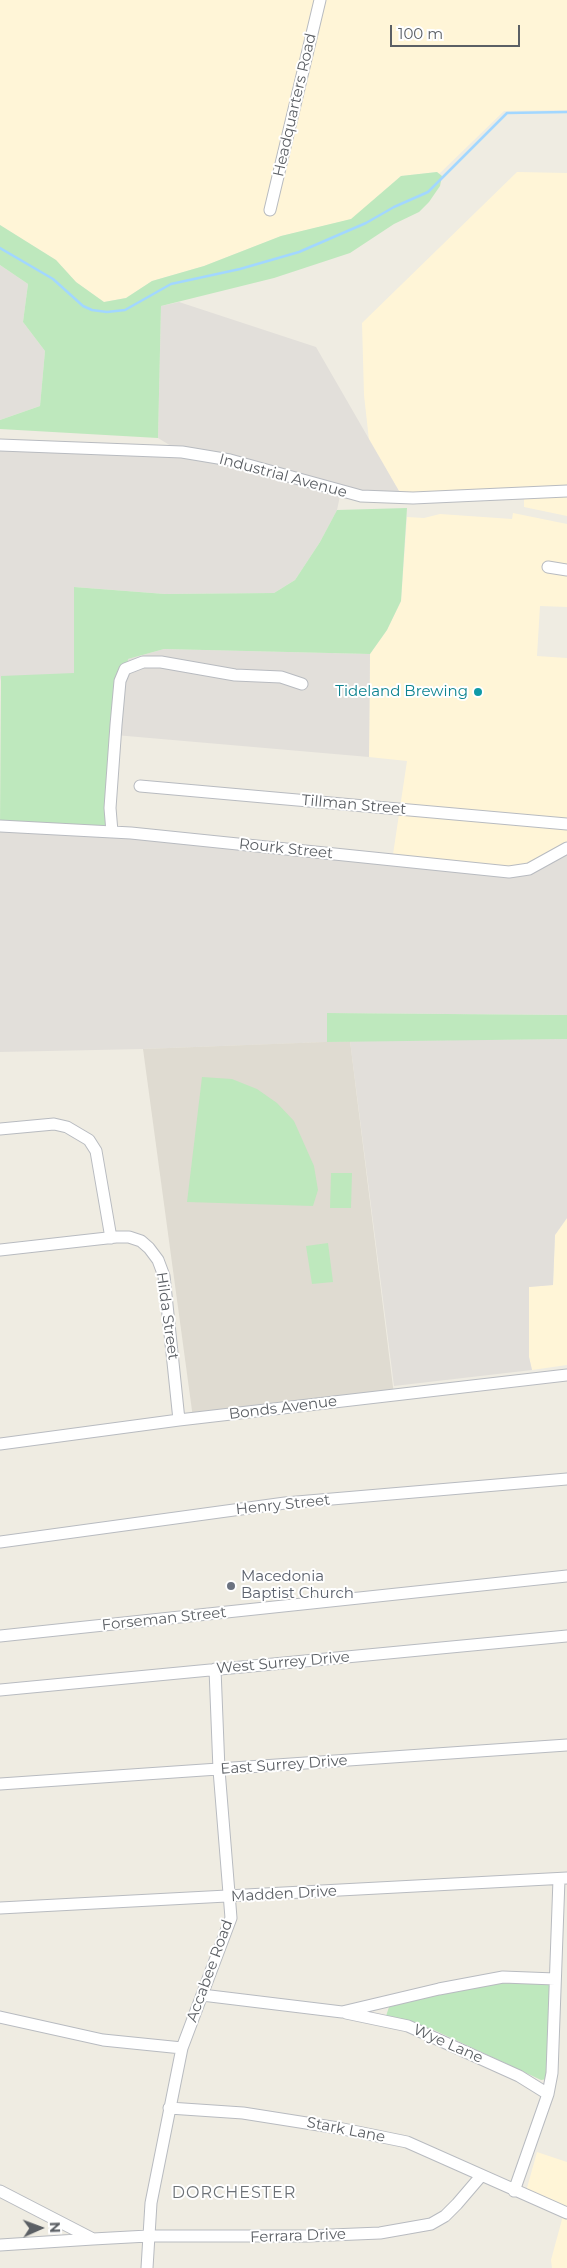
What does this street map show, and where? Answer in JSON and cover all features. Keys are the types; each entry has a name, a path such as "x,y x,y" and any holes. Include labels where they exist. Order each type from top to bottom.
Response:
{"street":[{"name":"Headquarters Road","path":"270,210 320,0"},
{"name":"Industrial Avenue","path":"0,445 182,452 230,460 361,496 413,498 567,491"},
{"path":"548,567 567,570"},
{"path":"112,832 110,808 116,725 120,681 126,669 143,662 161,662 235,674 281,677 302,684"},
{"name":"Tillman Street","path":"140,786 567,824"},
{"name":"Rourk Street","path":"0,826 112,832 509,872 529,869 567,848"},
{"path":"0,1130 54,1124 80,1133 89,1140 96,1151 111,1238"},
{"name":"Hilda Street","path":"0,1250 111,1238 129,1237 141,1241 158,1260 164,1276 179,1420"},
{"name":"Bonds Avenue","path":"0,1444 179,1420 567,1375"},
{"name":"Henry Street","path":"0,1542 285,1503 567,1479"},
{"name":"Forseman Street","path":"0,1636 567,1576"},
{"name":"West Surrey Drive","path":"0,1690 567,1636"},
{"name":"Accabee Road","path":"147,2268 151,2203 182,2048 231,1918 219,1770 215,1669"},
{"name":"East Surrey Drive","path":"0,1784 567,1745"},
{"path":"563,1878 555,1979 552,2073 548,2094 514,2191 567,2213"},
{"name":"Madden Drive","path":"0,1908 563,1878"},
{"name":"Wye Lane","path":"342,2012 439,1989 502,1977 555,1979"},
{"name":"Wye Lane","path":"202,1995 342,2012 408,2026 519,2076 548,2094"},
{"path":"0,2017 103,2040 182,2048"},
{"name":"Stark Lane","path":"169,2108 243,2113 399,2140 514,2191"},
{"name":"Ferrara Drive","path":"0,2245 148,2236 307,2236 380,2232 417,2227 432,2224 445,2216 480,2176"},
{"path":"0,2191 93,2239"}],"shaded area":[{"path":"0,0 567,0 567,110 504,111 439,174 437,172 401,176 352,219 281,236 204,266 152,281 126,298 104,302 76,282 56,260 0,225"},
{"path":"517,172 567,173 567,516 524,507 524,493 403,498 369,440 364,395 362,323"},
{"path":"0,265 28,284 23,322 45,351 40,406 0,420"},
{"path":"179,302 316,347 403,498 341,491 337,510 320,542 295,580 274,593 165,594 74,587 74,674 1,677 0,682 0,445 181,452 158,438 161,306"},
{"path":"513,513 567,524 567,607 540,606 537,656 567,658 567,857 565,850 529,869 392,861 407,761 369,757 370,654 387,630 401,601 407,517 424,518 440,514 512,519"},
{"path":"164,649 370,654 369,757 115,735 128,659"},
{"path":"0,826 509,872 565,849 567,857 567,1015 328,1013 327,1042 0,1052"},
{"path":"567,1039 567,1218 555,1235 553,1285 529,1287 529,1357 532,1370 394,1386 350,1041"},
{"path":"350,1041 394,1395 193,1418 143,1049"},
{"path":"567,1218 567,1365 532,1370 529,1357 529,1287 553,1285 555,1235"},
{"path":"537,2152 567,2162 567,2268 552,2268 551,2260 564,2212 525,2195"}],"green space":[{"path":"437,172 442,176 440,186 419,212 394,224 350,253 274,278 161,306 158,438 0,429 0,420 40,406 45,351 23,322 28,284 0,265 0,225 56,260 76,282 104,302 126,298 152,281 204,266 281,236 351,219 401,176"},
{"path":"407,508 401,601 387,630 370,654 164,649 128,659 112,832 0,826 1,676 74,673 74,587 165,594 274,593 295,580 320,542 337,510"},
{"path":"327,1013 567,1015 567,1039 327,1042"},
{"path":"202,1077 232,1079 257,1089 277,1103 294,1121 314,1166 318,1190 313,1206 187,1202"},
{"path":"331,1173 352,1173 351,1208 330,1208"},
{"path":"328,1243 333,1282 312,1284 306,1246"},
{"path":"504,1980 545,1982 550,1986 547,2079 541,2080 434,2030 386,2016 390,2004"}],"waterway":[{"path":"0,248 53,279 83,306 92,310 107,312 125,310 171,284 240,269 299,252 366,223 394,207 428,192 507,113 567,112"}],"place":[{"name":"Tideland Brewing","path":"478,692"},
{"name":"Macedonia Baptist Church","path":"231,1586"}],"district":[{"name":"DORCHESTER","path":"234,2193"}]}
